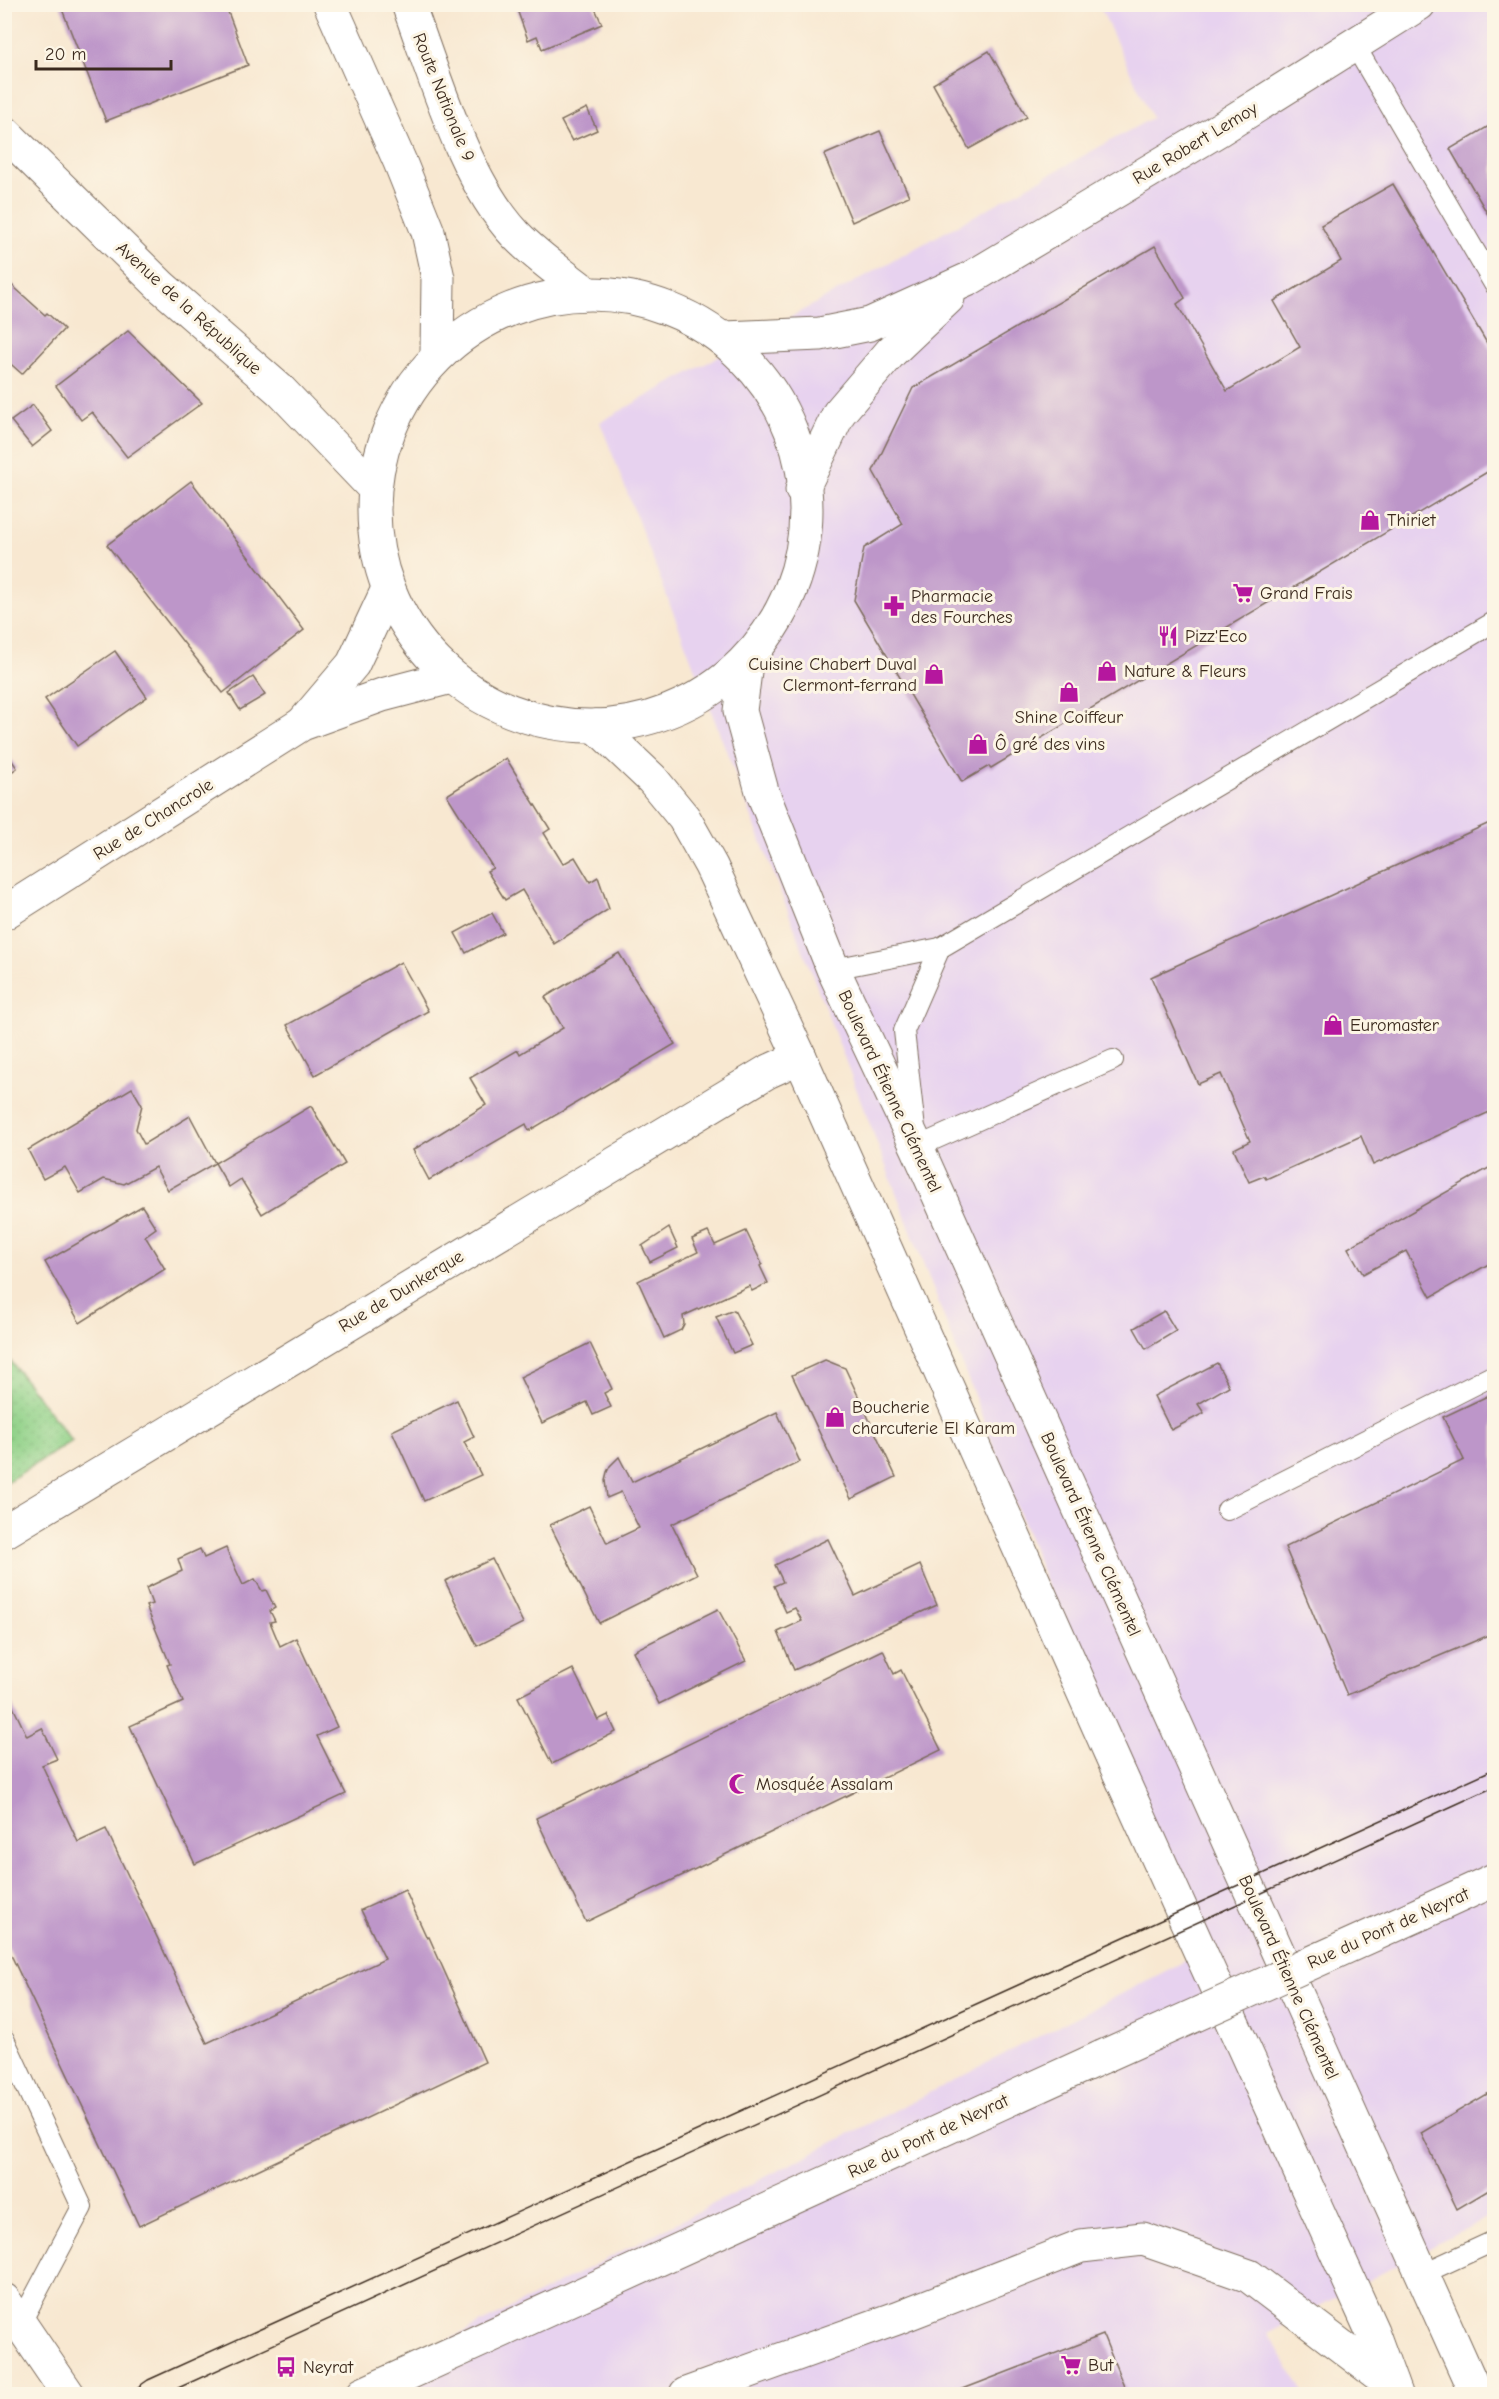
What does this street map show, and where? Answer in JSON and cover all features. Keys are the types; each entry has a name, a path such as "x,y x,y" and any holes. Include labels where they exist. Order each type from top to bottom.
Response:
{"main road":[{"path":"330,4 400,162 428,232 438,278 437,353"},
{"name":"Route Nationale 9","path":"408,4 464,154 494,205 516,235 584,291"},
{"name":"Rue Robert Lemoy","path":"725,338 820,334 870,324 969,279 1220,129 1419,4"},
{"name":"Avenue de la République","path":"4,132 162,287 281,391 371,486"},
{"name":"Rue Robert Lemoy","path":"802,490 839,413 891,352 969,279"},
{"path":"584,291 634,297 678,313 719,332 754,365 777,397 795,441 805,532 796,581 774,627 746,663 715,688 685,707 644,722 596,726 506,711 459,685 426,654 409,632 388,589 375,525 371,486 380,450 393,421 437,353 482,322 514,309 584,291"},
{"name":"Rue de Chancrole","path":"302,724 353,664 388,589"},
{"name":"Boulevard Étienne Clémentel","path":"746,663 740,711 749,747 762,791 833,969 917,1147 1476,2394"},
{"name":"Rue de Chancrole","path":"4,913 302,724 382,695 451,677"},
{"path":"596,726 652,779 684,818 711,866 800,1057 1123,1781 1372,2331 1393,2389"},
{"name":"Rue de Dunkerque","path":"4,1532 757,1078 800,1057"},
{"name":"Rue du Pont de Neyrat","path":"363,2394 1494,1880"},
{"path":"686,2394 897,2318 1081,2246 1143,2239 1249,2276 1393,2389"},
{"path":"12,2312 68,2394"}],"lane":[{"path":"1354,44 1494,284"},
{"path":"833,969 940,948 1494,622"},
{"path":"940,948 904,1031 917,1147 1113,1060"},
{"path":"1227,1510 1494,1375"},
{"path":"4,2039 82,2207 12,2312"},
{"path":"1422,2274 1494,2241"}],"shaded area":[{"path":"1099,5 1494,5 1494,2214 1268,2333 1304,2394 344,2394 1193,1957 1118,1770 600,422 1152,118"}],"green space":[{"path":"5,1354 72,1441 5,1483"}],"building":[{"path":"60,4 225,4 248,65 106,121"},
{"path":"515,4 593,4 602,24 542,49 537,36 528,40"},
{"path":"989,51 1027,117 969,149 933,84"},
{"path":"587,108 597,130 572,141 561,121"},
{"path":"1494,123 1494,225 1450,149"},
{"path":"880,131 909,196 852,222 824,155"},
{"path":"1393,184 1494,355 1494,468 991,768 989,766 962,782 854,600 864,548 903,524 873,471 913,388 1155,246 1185,298 1177,304 1227,391 1300,347 1274,301 1341,261 1321,225"},
{"path":"4,278 64,329 22,374 4,358"},
{"path":"128,331 202,403 127,457 92,412 81,420 56,386"},
{"path":"33,405 52,431 32,447 11,421"},
{"path":"191,481 304,630 223,693 107,545"},
{"path":"115,651 147,697 77,746 45,699"},
{"path":"253,677 265,695 240,710 229,693"},
{"path":"4,749 17,768 4,777"},
{"path":"506,758 550,829 544,833 563,864 575,857 590,882 598,877 609,909 554,944 522,890 505,900 487,871 493,868 447,795"},
{"name":"Euromaster","path":"1494,821 1494,1110 1373,1165 1361,1136 1266,1179 1264,1176 1249,1182 1234,1149 1250,1141 1221,1074 1198,1084 1151,977"},
{"path":"492,913 503,933 466,953 455,933"},
{"path":"619,953 675,1044 529,1131 526,1124 429,1180 413,1150 486,1105 470,1078 518,1050 520,1054 563,1028 545,997"},
{"path":"401,962 428,1011 315,1075 287,1025"},
{"path":"132,1088 142,1105 136,1129 144,1144 190,1116 215,1163 168,1190 155,1167 124,1184 104,1179 80,1193 65,1167 43,1179 28,1150"},
{"path":"311,1106 345,1164 262,1214 241,1179 229,1187 215,1163"},
{"path":"1494,1165 1494,1261 1431,1297 1406,1251 1363,1274 1348,1248"},
{"path":"142,1206 156,1228 145,1236 165,1269 80,1323 45,1262"},
{"path":"669,1228 678,1248 650,1262 642,1246"},
{"path":"746,1231 762,1264 760,1266 768,1283 752,1291 749,1286 683,1316 684,1324 681,1330 664,1338 638,1281 698,1252 692,1239 708,1232 715,1245"},
{"path":"734,1310 752,1345 733,1353 716,1317"},
{"path":"1164,1311 1176,1331 1146,1349 1134,1328"},
{"path":"590,1343 612,1389 604,1393 611,1407 593,1415 587,1402 542,1423 520,1377"},
{"path":"825,1360 845,1368 896,1477 851,1499 792,1375"},
{"path":"1217,1363 1229,1386 1198,1404 1204,1413 1171,1430 1154,1396"},
{"path":"1494,1393 1494,1633 1347,1695 1285,1547 1464,1460 1443,1417"},
{"path":"457,1400 474,1437 464,1442 481,1475 424,1501 392,1431"},
{"path":"777,1412 800,1462 672,1524 697,1574 599,1623 550,1525 589,1506 607,1543 639,1528 621,1492 607,1498 605,1480 607,1472 619,1457 632,1482"},
{"path":"828,1539 855,1596 920,1565 937,1605 794,1670 778,1632 802,1621 795,1608 786,1612 774,1586 783,1582 775,1565"},
{"path":"226,1548 243,1585 255,1579 262,1591 266,1590 275,1608 270,1611 275,1621 270,1622 280,1646 296,1638 337,1727 317,1736 346,1794 195,1864 130,1726 183,1702 146,1606 152,1604 146,1588 182,1571 178,1559 200,1549 204,1558"},
{"path":"492,1559 523,1623 477,1646 445,1581"},
{"path":"718,1609 746,1661 659,1704 633,1651"},
{"name":"Mosquée Assalam","path":"883,1650 894,1674 901,1670 941,1750 586,1922 536,1818"},
{"path":"573,1669 598,1720 608,1715 616,1732 552,1764 518,1697"},
{"path":"4,1688 27,1736 42,1728 57,1759 42,1765 78,1842 106,1829 207,2043 385,1959 361,1910 405,1890 427,1938 429,1937 485,2062 139,2226 4,1940"},
{"path":"1494,2090 1494,2187 1457,2209 1421,2133"},
{"name":"But","path":"1103,2335 1127,2394 950,2394"}],"tram line":[{"path":"128,2394 148,2380 1494,1769"},
{"path":"165,2394 1494,1787"}],"place":[{"name":"Thiriet","path":"1370,520"},
{"name":"Grand Frais","path":"1243,593"},
{"name":"Pharmacie des Fourches","path":"894,606"},
{"name":"Pizz'Eco","path":"1168,636"},
{"name":"Nature & Fleurs","path":"1107,671"},
{"name":"Cuisine Chabert Duval Clermont-ferrand","path":"934,674"},
{"name":"Shine Coiffeur","path":"1069,692"},
{"name":"Ô gré des vins","path":"978,744"},
{"name":"Euromaster","path":"1333,1025"},
{"name":"Boucherie charcuterie El Karam","path":"835,1417"},
{"name":"Mosquée Assalam","path":"739,1784"},
{"name":"But","path":"1071,2365"},
{"name":"Neyrat","path":"286,2367"}]}
